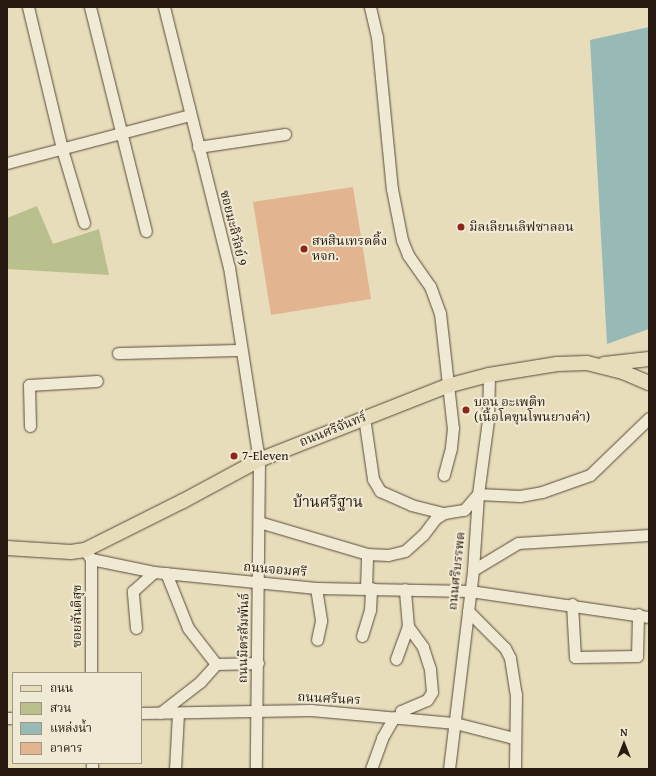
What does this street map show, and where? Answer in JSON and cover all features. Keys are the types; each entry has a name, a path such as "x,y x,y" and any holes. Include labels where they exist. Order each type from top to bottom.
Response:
{"main road":[{"path":"596,365 649,359"},
{"name":"ถนนศรีจันทร์","path":"7,548 88,554 259,460 364,417 447,386 489,375 557,364 596,365 623,372 649,383"}],"street":[{"path":"28,7 62,149 84,223"},
{"path":"90,7 146,231"},
{"name":"ซอยมะลิวัลย์ 9","path":"164,7 229,267 237,308 241,350 259,460"},
{"path":"370,7 377,37 380,86 396,209 408,255 430,286 440,313 447,386 453,428 451,448 444,475"},
{"path":"7,163 190,115"},
{"path":"198,147 285,134"},
{"path":"118,353 241,350"},
{"name":"ถนนศรีบรรพด","path":"449,769 473,570 478,494 488,420 489,375"},
{"path":"30,426 29,385 97,381"},
{"path":"364,417 373,479 380,491 411,505 444,513 464,510 478,494 520,496 542,492 590,475 649,418"},
{"name":"ถนนมิตรสัมพันธ์","path":"256,769 255,711 258,663 259,460"},
{"path":"259,522 367,554 388,555 405,551 423,535 436,518 444,513"},
{"path":"473,570 518,542 649,535"},
{"name":"ถนนจอมศรี","path":"88,554 154,572 316,588 470,591 572,604 644,616"},
{"name":"ซอยสันติสุข","path":"88,554 91,672"},
{"path":"362,636 370,610 367,554"},
{"path":"136,628 133,591 154,572"},
{"path":"166,573 188,628 216,664"},
{"path":"316,588 321,621 317,640"},
{"path":"396,659 408,626 405,589"},
{"path":"572,604 575,657 637,656 644,616"},
{"path":"468,611 504,648 510,658 516,694 514,738 515,769"},
{"path":"371,769 382,738 401,711 427,700 432,692 430,669 423,647 408,626"},
{"path":"160,713 200,682 216,664 258,663"},
{"name":"ถนนศรีนคร","path":"142,713 312,710 455,723 514,738"},
{"path":"175,769 178,754 178,712"}],"green space":[{"path":"37,206 53,244 99,229 109,275 7,269 7,218"}],"water":[{"path":"649,27 649,329 607,344 590,40"}],"building":[{"path":"353,187 371,299 271,315 253,202"}],"place":[{"name":"มิลเลียนเลิฟซาลอน","path":"461,227"},
{"name":"สหสินเทรดดิ้ง หจก.","path":"304,249"},
{"name":"บอน อะเพติท (เนื้อโคขุนโพนยางคำ)","path":"466,410"},
{"name":"7-Eleven","path":"234,456"}],"district":[{"name":"บ้านศรีฐาน","path":"328,502"}]}
